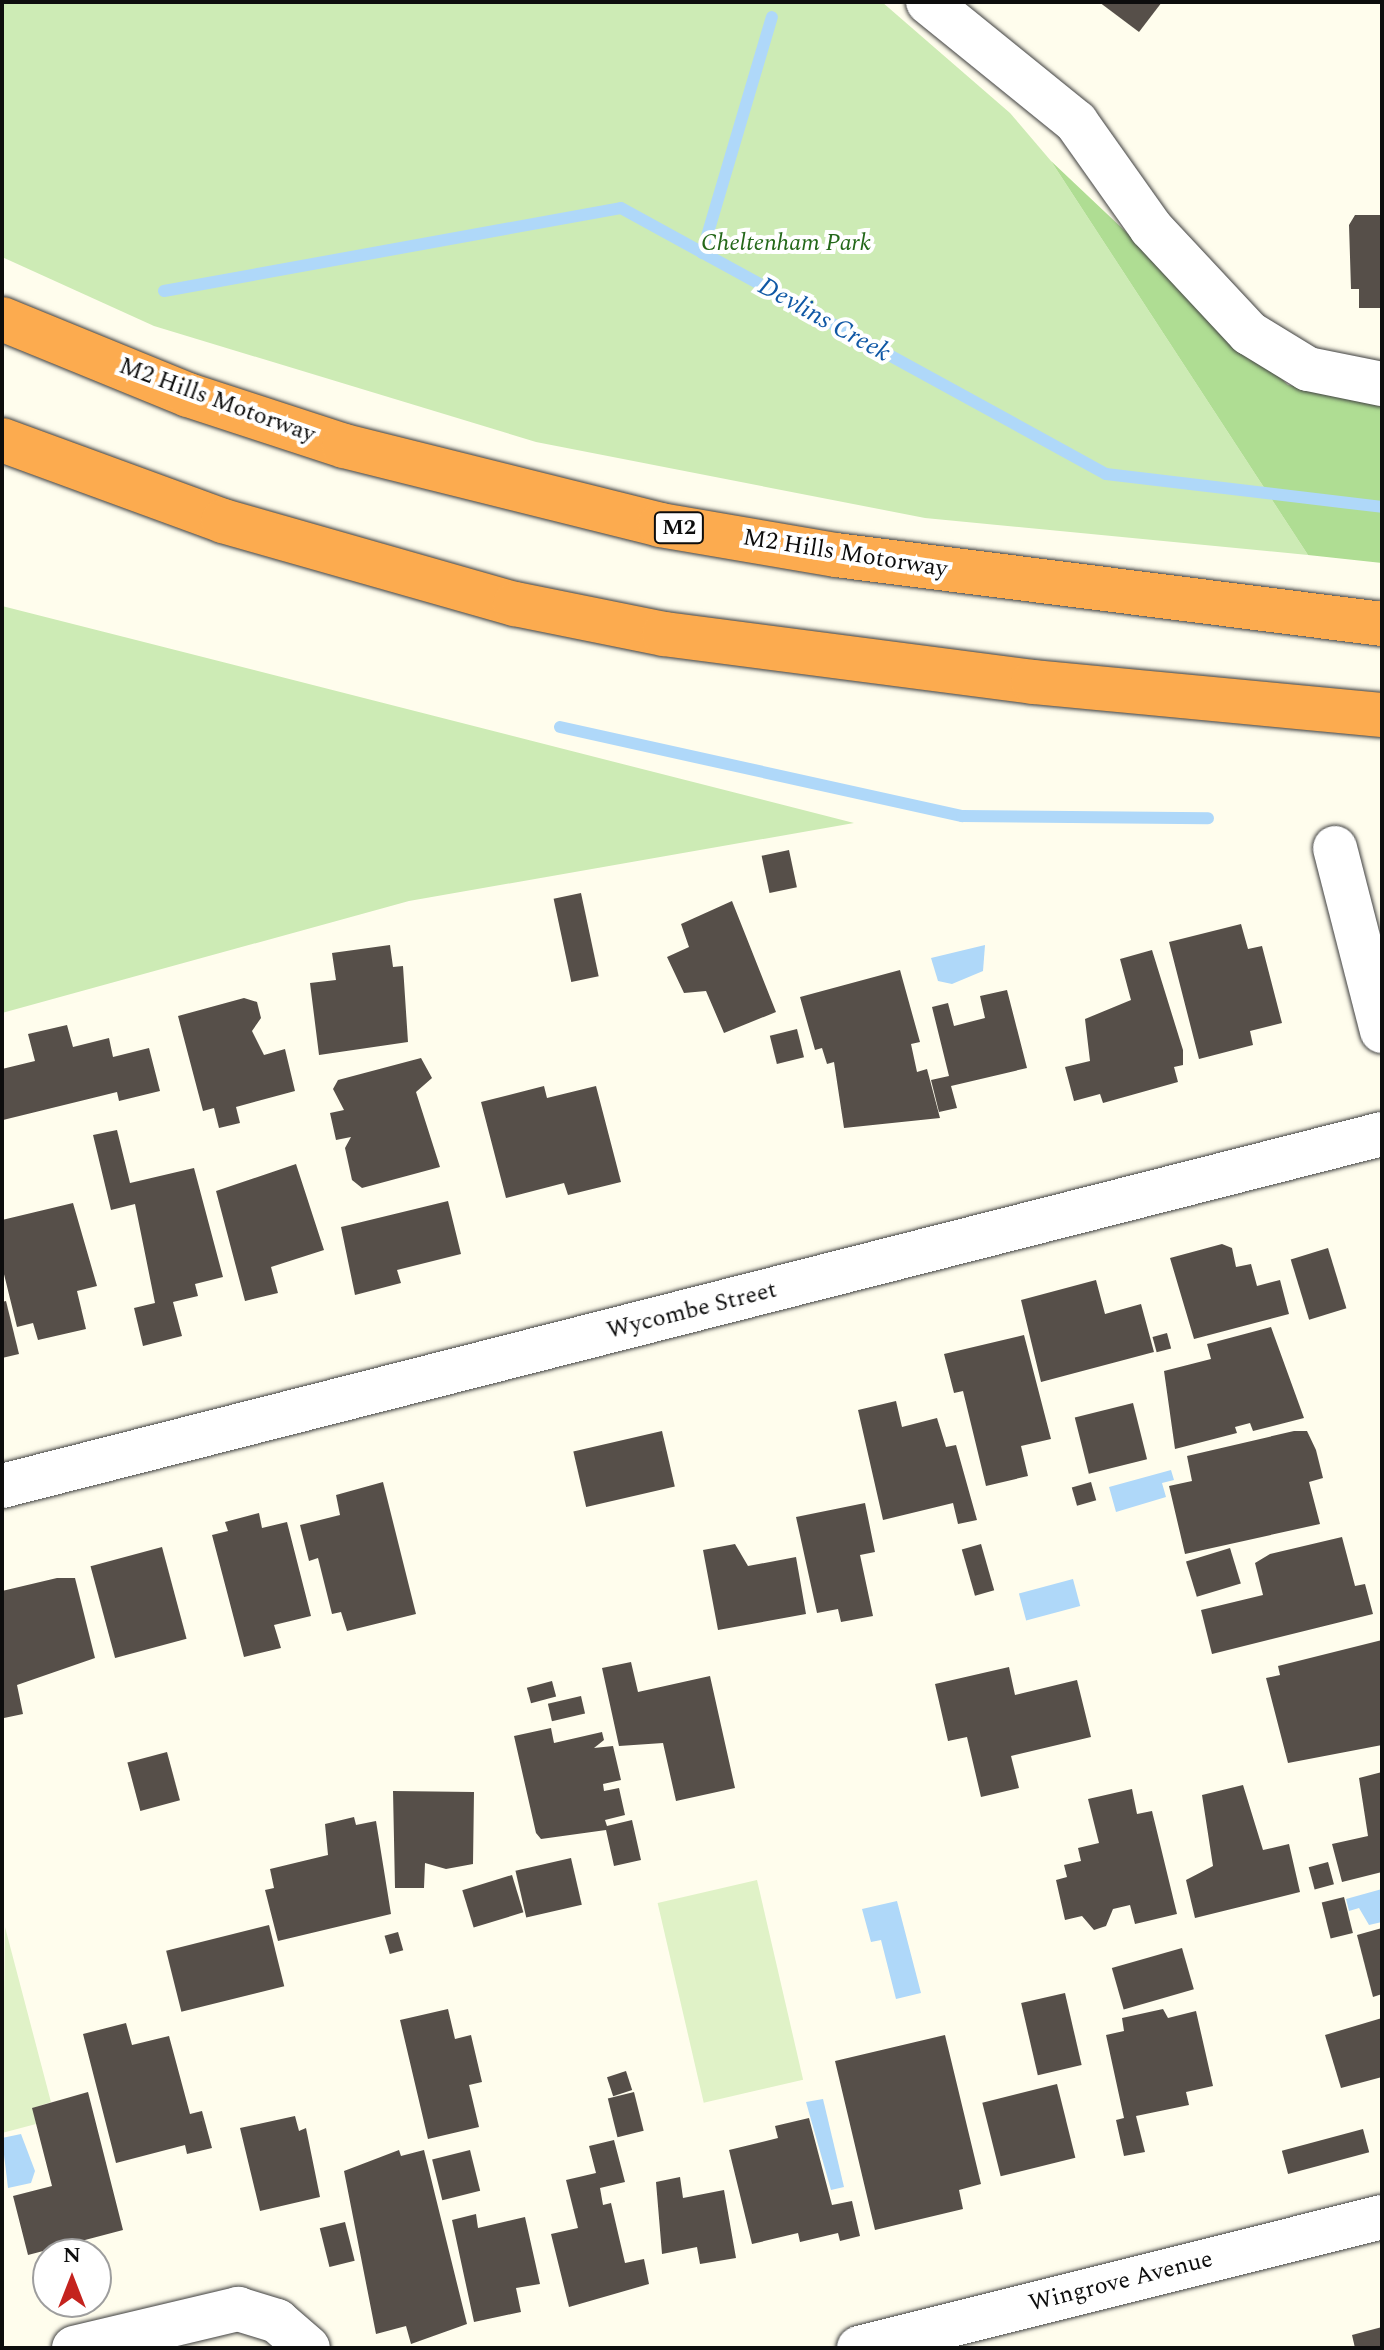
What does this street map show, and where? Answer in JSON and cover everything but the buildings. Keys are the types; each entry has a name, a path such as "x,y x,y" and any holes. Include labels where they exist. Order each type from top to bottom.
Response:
{"highway":[{"name":"M2 Hills Motorway","path":"2,319 188,395 344,446 645,521 852,557 1382,624"},
{"path":"2,440 253,530 515,604 664,634 1033,682 1382,715"}],"street":[{"path":"928,2 1076,122 1151,228 1249,333 1308,369 1382,384"},
{"path":"1335,848 1382,1031"},
{"name":"Wycombe Street","path":"2,1486 1382,1134"},
{"name":"Wingrove Avenue","path":"859,2348 1382,2217"},
{"path":"74,2348 238,2309 277,2321 308,2348"}],"green space":[{"name":"Cheltenham Park","path":"2,2 882,2 1010,113 1051,161 1308,555 925,518 536,442 154,326 2,257"},
{"path":"1051,161 1288,385 1382,400 1382,563 1308,555"},
{"path":"2,606 854,823 409,901 2,1013"},
{"path":"757,1880 803,2080 704,2103 658,1903"},
{"path":"5,1927 51,2102 33,2108 36,2124 2,2133"}],"water":[{"path":"985,945 983,971 952,984 938,981 931,958"},
{"path":"1171,1470 1174,1480 1162,1483 1166,1497 1116,1512 1109,1487"},
{"path":"1073,1579 1080,1606 1026,1621 1019,1593"},
{"path":"1382,1889 1382,1922 1369,1925 1359,1908 1349,1911 1346,1899"},
{"path":"897,1901 921,1993 896,1999 881,1940 871,1942 862,1909"},
{"path":"823,2099 844,2187 831,2190 806,2102"},
{"path":"21,2134 35,2171 31,2183 8,2188 2,2138"}],"waterway":[{"path":"702,253 772,17"},
{"name":"Devlins Creek","path":"164,291 621,208 1106,474 1382,507"},
{"path":"560,727 962,816 1208,818"}]}
